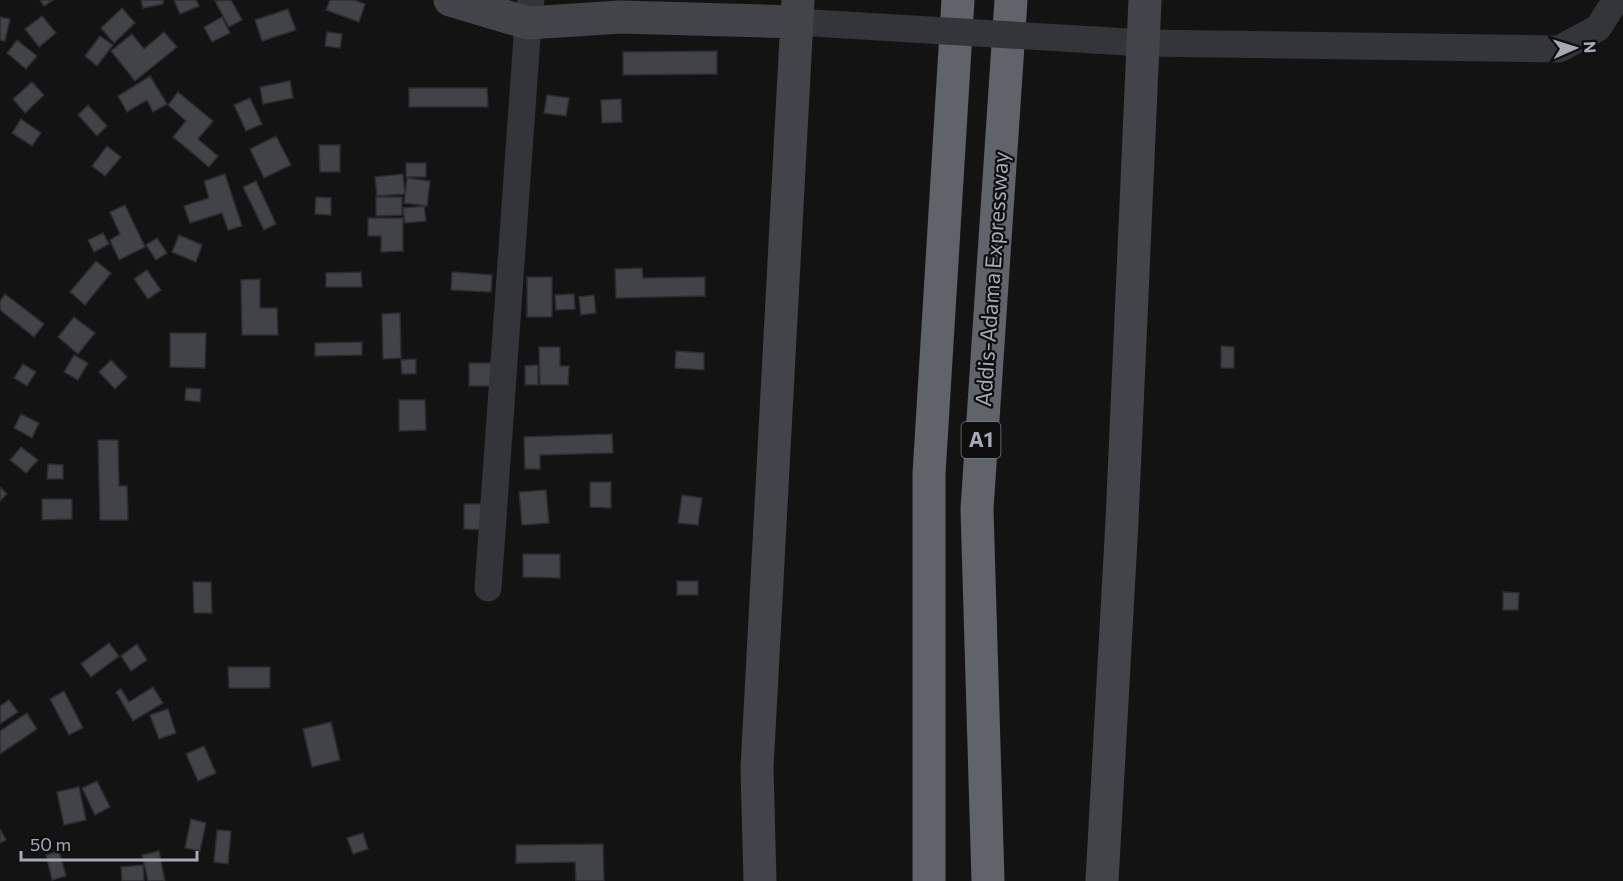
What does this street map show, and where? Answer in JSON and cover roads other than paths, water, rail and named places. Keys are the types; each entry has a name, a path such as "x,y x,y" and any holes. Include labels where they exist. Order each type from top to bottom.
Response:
{"highway":[{"name":"A1","path":"929,881 929,474 958,0"},
{"name":"Addis-Adama Expressway","path":"988,881 977,509 1011,0"}],"street":[{"path":"450,0 530,12 621,17 798,11 846,25 1143,43 1559,49 1598,28 1616,0"},
{"path":"557,0 621,17"},
{"path":"1102,881 1122,521 1145,0"},
{"path":"760,881 757,768 798,11"},
{"path":"488,588 530,12"}]}
